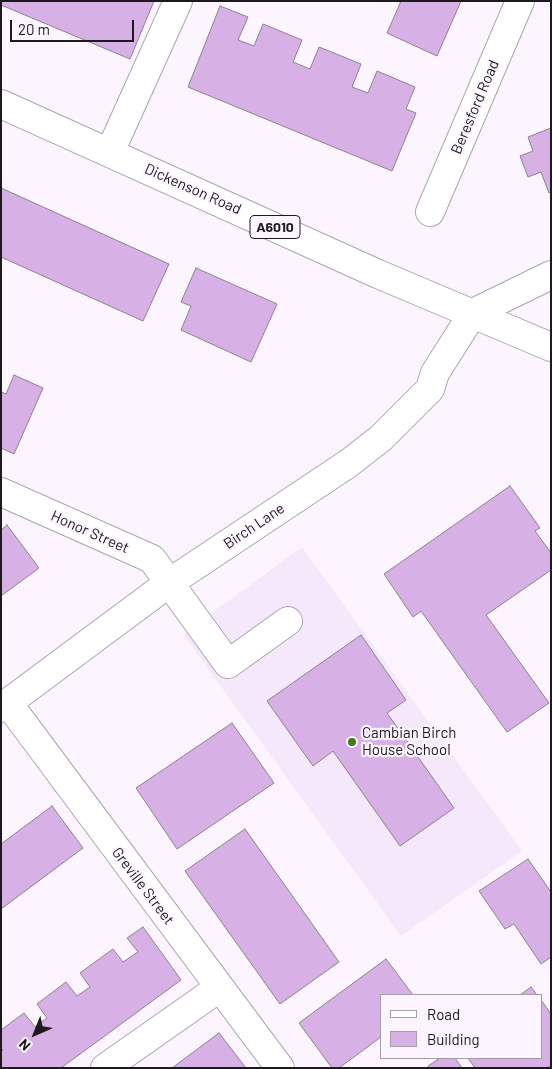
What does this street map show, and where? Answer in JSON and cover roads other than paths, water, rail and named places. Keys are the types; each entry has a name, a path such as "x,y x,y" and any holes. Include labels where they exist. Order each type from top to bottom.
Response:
{"main road":[{"path":"110,152 178,1"},
{"name":"Beresford Road","path":"430,212 520,1"},
{"name":"Dickenson Road","path":"1,104 385,277 551,347"},
{"path":"473,313 551,275"},
{"name":"Birch Lane","path":"5,705 169,583 349,463 381,438 430,389 435,372 473,313"},
{"name":"Honor Street","path":"1,492 152,559 228,664 288,621"},
{"name":"Greville Street","path":"5,705 280,1068"},
{"path":"105,1068 219,988"}],"place":[{"name":"Cambian Birch House School","path":"352,742"}]}
